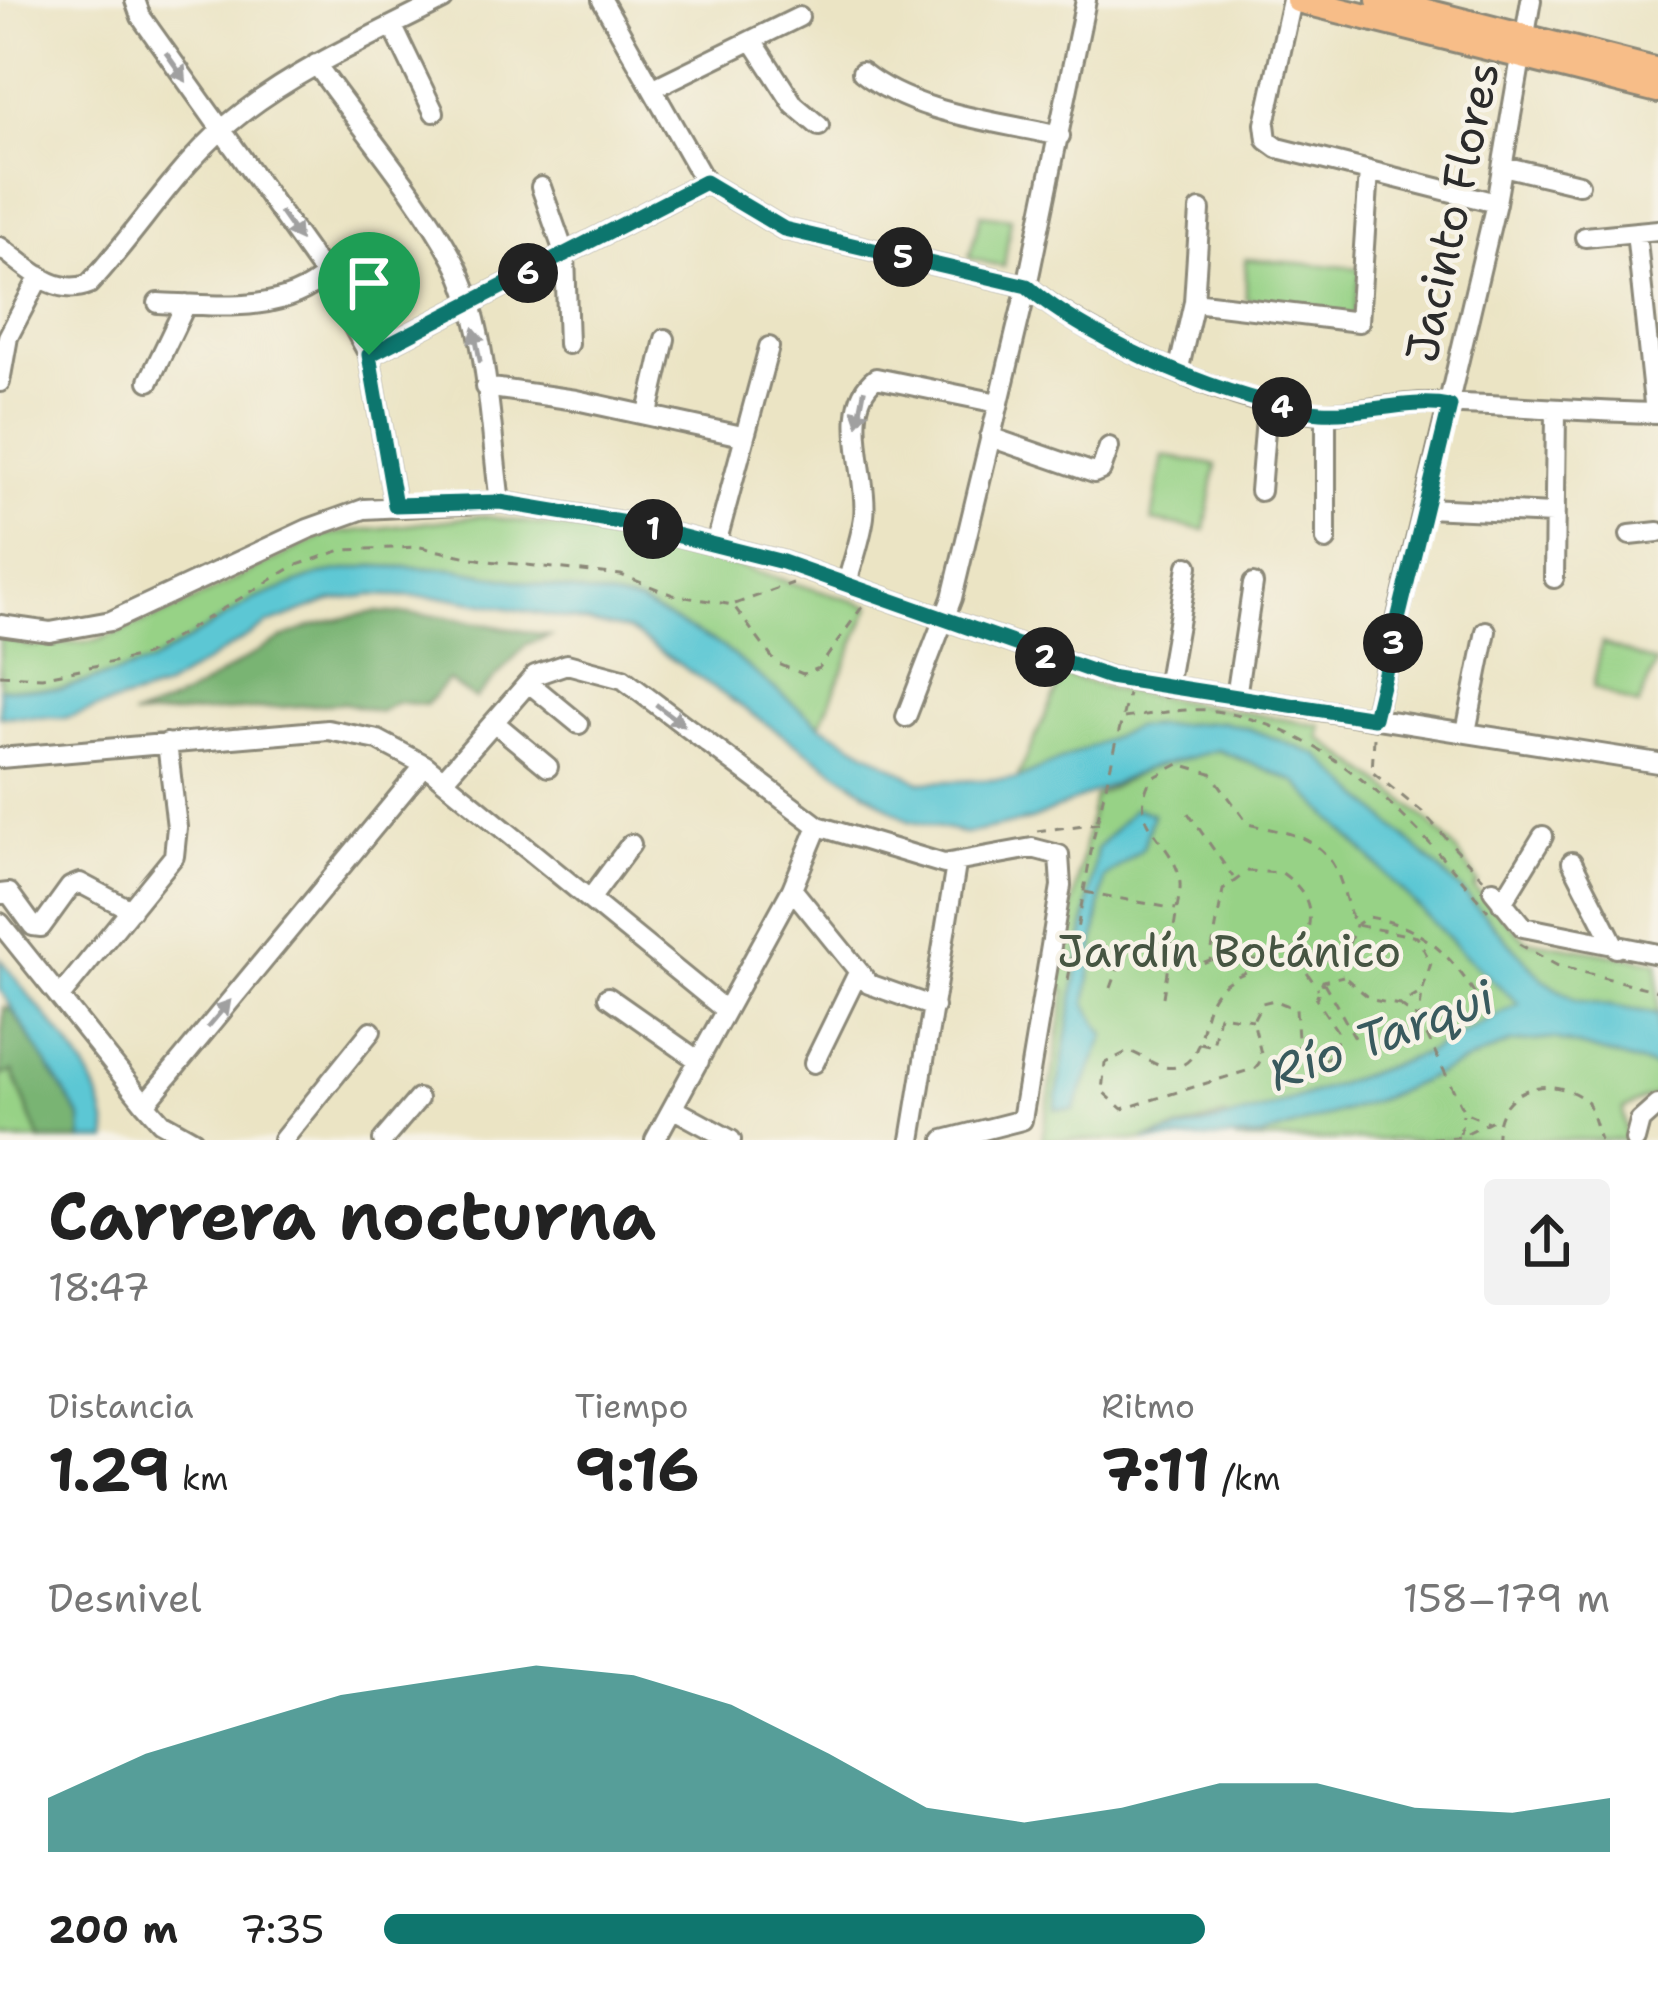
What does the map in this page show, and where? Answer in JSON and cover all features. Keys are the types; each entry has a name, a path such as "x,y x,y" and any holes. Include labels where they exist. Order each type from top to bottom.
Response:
{"main road":[{"path":"1295,0 1658,71"},
{"path":"1379,0 1658,90"}],"street":[{"path":"135,0 141,17 325,275 369,355 395,505"},
{"path":"0,247 40,276 73,291 89,284 164,188 222,131 316,64 402,16 443,0"},
{"path":"627,0 605,5 705,182 784,229 1027,286 1048,305 1178,372 1267,406 1326,413 1426,403 1556,412 1657,412 1636,232"},
{"path":"906,717 943,617 990,437 1060,136 1086,0"},
{"path":"1295,0 1264,124 1267,140 1496,203"},
{"name":"Jacinto Flores","path":"1374,718 1496,203 1531,0"},
{"path":"402,16 434,112"},
{"path":"654,88 799,17"},
{"path":"752,40 794,105 819,126"},
{"path":"316,64 454,260 468,301 485,387 500,502"},
{"path":"862,72 880,87 919,101 1060,136"},
{"path":"1503,166 1579,184"},
{"path":"1194,302 1359,322 1369,171"},
{"path":"369,355 705,182"},
{"path":"541,187 566,255 568,344"},
{"path":"1178,372 1194,302 1200,210"},
{"path":"1585,237 1658,230"},
{"path":"158,303 283,300 308,292 325,275"},
{"path":"0,382 8,337 40,276"},
{"path":"149,381 185,304"},
{"path":"648,413 664,339"},
{"path":"716,544 769,347"},
{"path":"847,583 864,519 856,419 866,386 876,378 998,403"},
{"path":"485,387 648,413 742,436"},
{"path":"1260,491 1267,406"},
{"path":"1554,578 1556,412"},
{"path":"1326,413 1326,540"},
{"path":"990,437 1094,473 1101,470 1109,447"},
{"path":"0,625 50,632 92,627 145,608 333,518 395,505 500,502 716,544 847,583 1066,666 1131,681 1658,763"},
{"path":"1426,508 1553,514"},
{"path":"1630,536 1658,532"},
{"path":"1167,687 1188,566"},
{"path":"1236,697 1253,584"},
{"path":"1466,732 1486,632"},
{"path":"444,779 529,683 549,667 568,664 623,679 818,826 956,866 1046,848 1059,855 1061,886 1022,1120 944,1140"},
{"path":"529,683 579,724"},
{"path":"495,723 548,767"},
{"path":"0,758 328,730 378,740 444,779 725,1010"},
{"path":"62,994 174,856 177,827 167,743"},
{"path":"145,1104 425,765"},
{"path":"656,1140 792,889 818,826"},
{"path":"1543,836 1497,904 1523,927 1658,954"},
{"path":"590,899 631,844"},
{"path":"1572,862 1616,948"},
{"path":"911,1140 956,866"},
{"path":"0,894 9,893 33,926 41,927 80,883 131,910"},
{"path":"792,889 869,984 934,1006"},
{"path":"0,922 62,994 145,1104 161,1122 193,1140"},
{"path":"814,1063 858,973"},
{"path":"608,997 698,1061"},
{"path":"283,1140 370,1031"},
{"path":"383,1140 418,1099"},
{"path":"1635,1140 1640,1121 1658,1105"},
{"path":"674,1109 731,1140"}],"path":[{"path":"0,675 58,675 146,655 294,566 342,550 420,548 488,561 621,574 673,595 733,604 787,589 800,577"},
{"path":"733,604 776,663 803,674 819,668 864,599"},
{"path":"1068,980 1082,892 1131,681"},
{"path":"1124,718 1204,710 1307,738 1497,904"},
{"path":"1374,718 1372,772 1422,812 1497,904"},
{"path":"1163,997 1180,890 1175,859 1148,831 1142,811 1151,779 1179,764 1211,773 1248,824 1314,842 1335,868 1356,925"},
{"path":"1188,813 1234,878"},
{"path":"1210,960 1217,906 1234,878 1265,869 1295,882 1306,898 1308,932 1287,956"},
{"path":"1082,892 1177,909"},
{"path":"1342,961 1356,925 1368,917 1426,936 1464,974 1483,1008"},
{"path":"1356,925 1417,937 1431,962 1419,1019"},
{"path":"1516,942 1558,966 1658,991"},
{"path":"1296,957 1318,988 1319,1010 1336,1031 1339,1043 1328,1061 1317,1064 1299,1052 1300,1020 1286,1001 1262,1004 1253,1021 1262,1058 1256,1068 1122,1109 1102,1091 1105,1064 1114,1054 1130,1051 1169,1068 1194,1055 1207,1005 1219,988 1271,961 1287,956 1379,964"},
{"path":"1169,962 1192,967 1210,960 1271,961"},
{"path":"1112,988 1119,966"},
{"path":"1318,988 1343,976 1372,1000 1400,1005 1419,1019 1464,1112 1488,1122"},
{"path":"1323,982 1358,1042"},
{"path":"1400,1005 1422,992"},
{"path":"1198,1042 1214,1046 1219,1015 1253,1021"},
{"path":"1396,1140 1459,1137 1499,1117 1522,1090 1557,1084 1588,1102 1600,1140"},
{"path":"1459,1137 1464,1112"},
{"path":"1497,1140 1499,1117"}],"green space":[{"path":"981,214 1011,218 1004,267 969,258"},
{"path":"1246,259 1361,268 1353,317 1246,299"},
{"path":"1163,456 1216,465 1205,530 1152,521"},
{"path":"481,516 648,540 870,606 820,725 721,646 639,603 454,569 371,566 255,599 150,663 61,689 0,688 0,637 30,646 96,641 173,611 324,535"},
{"path":"376,612 440,616 550,636 527,644 475,699 448,680 426,705 397,702 380,712 344,703 132,717 191,693 287,636"},
{"path":"1602,643 1656,663 1638,706 1593,687"},
{"path":"1063,675 1112,689 1321,726 1320,738 1407,803 1447,840 1478,883 1474,888 1526,940 1658,962 1658,1014 1575,1000 1544,980 1465,894 1318,756 1222,722 1135,727 1017,779"},
{"name":"Jardín Botánico","path":"1218,750 1296,782 1464,954 1658,1068 1658,1093 1623,1109 1626,1140 1236,1140 1225,1116 1141,1140 1042,1140 1066,990 1056,987 1094,797 1149,768"},
{"path":"4,1007 12,1010 81,1118 82,1140 40,1140 13,1071 0,1076"},
{"path":"12,1071 40,1140 0,1140 0,1076"}],"water":[{"path":"371,566 454,569 639,603 721,646 820,725 920,782 1017,779 1135,727 1222,722 1318,755 1465,894 1544,980 1575,1000 1658,1014 1658,1068 1554,1039 1510,1043 1380,1099 1261,1137 1144,1140 1270,1108 1426,1053 1519,1004 1296,782 1218,750 1149,768 1031,820 966,834 909,821 629,630 451,598 372,595 329,601 268,624 162,689 65,718 0,716 0,688 61,689 150,663 255,599 321,574"},
{"path":"1134,808 1153,814 1143,848 1104,878 1086,1004 1105,1035 1074,1110 1055,1109 1097,849"},
{"path":"0,958 83,1065 104,1114 108,1140 82,1140 81,1118 0,989"}],"route":[{"path":"705,182 784,229 1027,286 1048,305 1178,372 1267,406 1326,413 1426,403 1450,406 1374,718 1167,687 1066,666 783,562 632,524 500,502 395,505 369,355 705,182"}],"water label":[{"name":"Río Tarqui","path":"1381,1035"}]}
